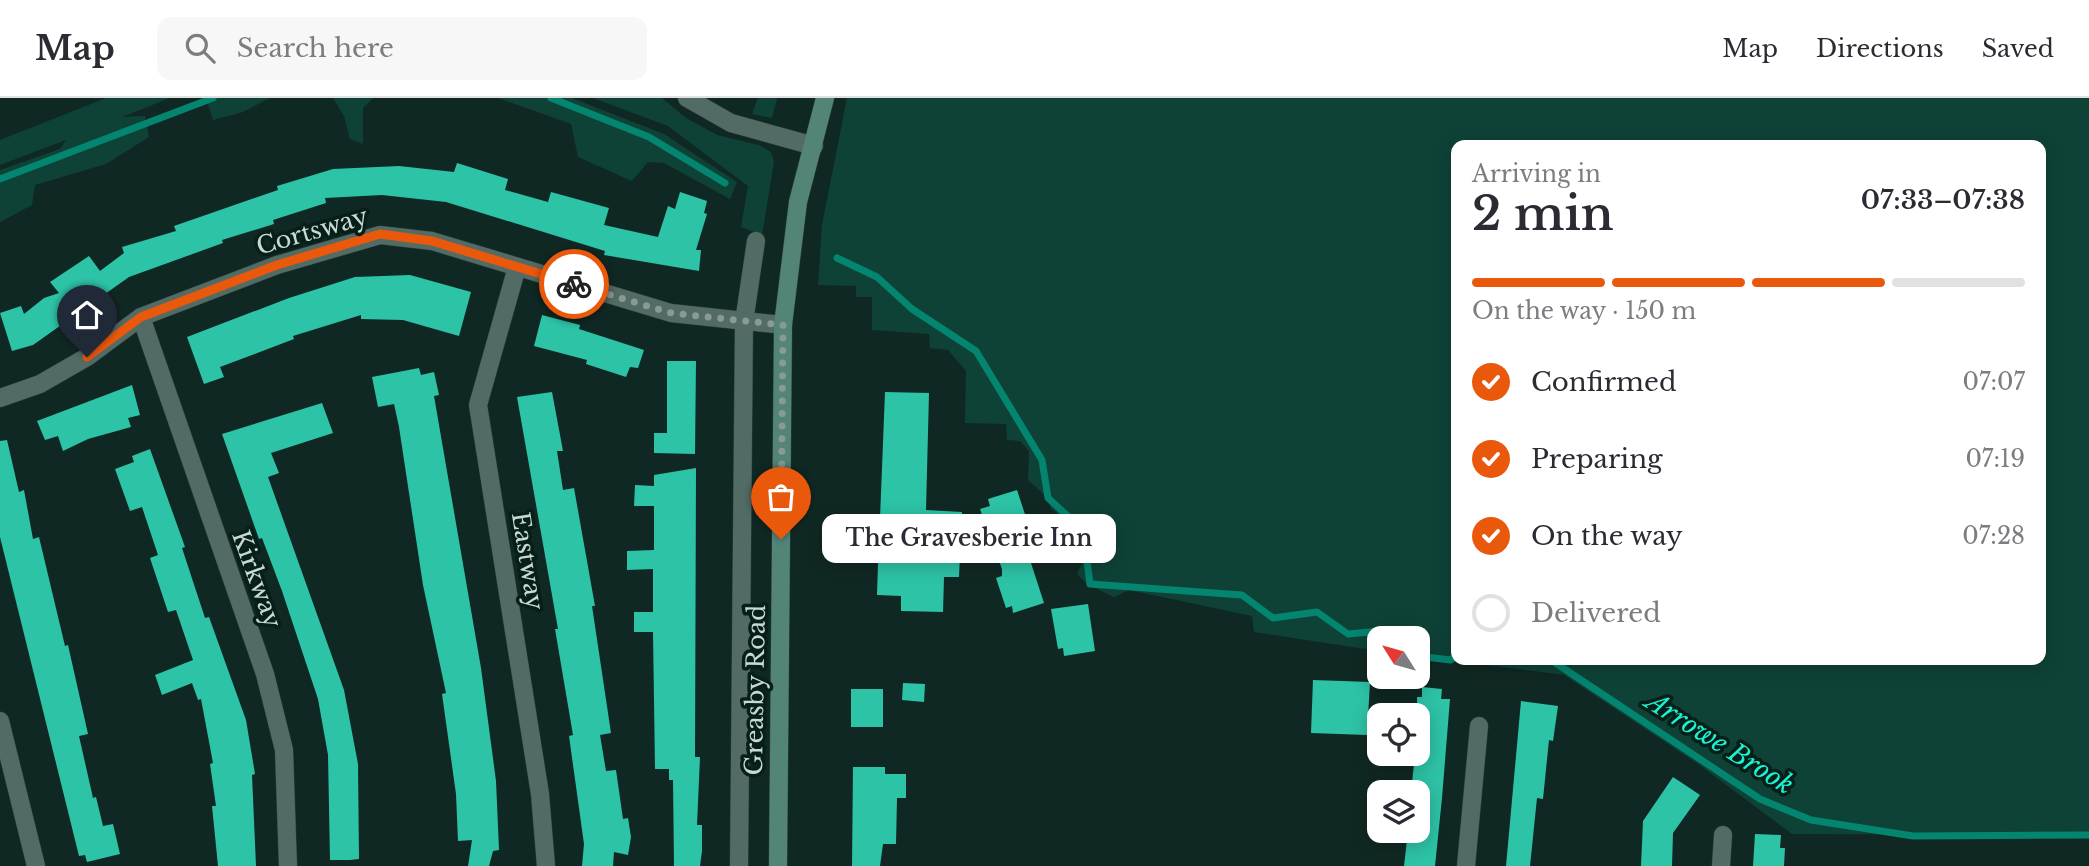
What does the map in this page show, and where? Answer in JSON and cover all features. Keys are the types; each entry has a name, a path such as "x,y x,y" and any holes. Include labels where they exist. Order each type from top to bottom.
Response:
{"main road":[{"name":"Greasby Road","path":"778,866 783,325 798,202 825,98"}],"street":[{"path":"687,98 731,123 814,145"},
{"name":"Cortsway","path":"0,398 40,384 87,357 141,317 277,265 380,234 432,241 671,313 783,325"},
{"name":"Greasby Road","path":"740,866 744,322 756,241"},
{"name":"Eastway","path":"517,267 478,405 540,794 546,866"},
{"name":"Kirkway","path":"141,317 265,674 285,750 288,866"},
{"path":"0,721 36,866"},
{"path":"1466,866 1479,726"},
{"path":"1721,866 1723,835"}],"green space":[{"path":"106,98 170,98 122,117 145,116 149,137 106,164 35,185 32,205 0,222 0,170 60,149 66,140 0,165 0,140"},
{"path":"206,98 270,98 243,112 213,120"},
{"path":"333,98 373,98 363,108 363,144 350,139 344,116"},
{"path":"498,98 572,98 664,134 737,182 730,199 664,163 648,162 632,181 578,157 571,124"},
{"path":"593,98 662,98 686,118 717,135 759,145 771,152 774,162 762,235 741,227 748,186 668,126"},
{"path":"758,98 777,98 772,118 752,114"},
{"path":"847,98 2089,98 2089,835 1792,834 1701,766 1564,675 1487,665 2046,665 2046,140 1451,140 1451,660 1430,658 1430,626 1367,626 1367,649 1254,632 1252,616 1129,590 1114,597 1087,584 1077,574 1084,558 1075,526 1051,509 1048,498 1028,480 1029,451 1020,441 1007,440 1006,424 965,423 966,371 948,350 930,348 929,334 872,330 872,297 856,297 856,286 818,285 822,225"}],"building":[{"path":"457,163 508,179 505,190 548,202 551,192 609,208 604,225 658,237 668,206 675,209 680,192 707,201 704,213 707,214 696,250 701,250 699,271 604,255 605,251 446,202 382,195 325,198 326,203 273,220 274,224 222,240 223,243 129,277 33,345 12,351 0,313 21,306 24,314 44,298 59,293 50,282 89,256 100,271 124,253 122,247 176,231 174,226 278,190 277,186 333,169 399,166 454,172"},
{"path":"410,275 471,292 459,336 403,320 361,319 361,315 293,336 294,339 220,367 224,377 204,384 187,337 289,298 355,277"},
{"path":"542,315 580,325 579,329 644,350 638,368 630,367 626,377 586,364 587,360 534,346"},
{"path":"667,361 696,361 695,454 654,453 654,433 667,433"},
{"path":"419,368 421,375 434,372 439,395 434,396 481,668 496,781 499,850 493,851 489,866 468,866 472,840 458,841 456,794 442,694 446,693 423,585 399,427 394,404 378,407 372,377"},
{"path":"132,385 140,415 128,418 131,427 88,439 63,451 58,436 45,440 37,421"},
{"path":"552,392 563,451 557,451 563,490 574,488 595,606 592,606 611,733 600,735 606,771 616,770 623,819 628,818 631,837 628,855 614,852 613,866 582,866 584,844 569,736 573,735 555,629 558,629 517,397"},
{"path":"885,392 929,393 926,510 962,512 959,577 944,577 943,612 901,611 901,596 877,595 878,563 871,563 871,543 879,544"},
{"path":"322,403 333,433 271,453 279,473 268,477 344,690 358,764 359,859 350,860 330,860 328,755 318,699 282,591 262,538 259,539 222,434"},
{"path":"7,440 19,492 24,490 33,539 39,537 65,646 68,645 88,734 79,736 93,798 96,797 103,826 113,824 120,854 87,862 85,855 79,856 0,537 0,441"},
{"path":"150,449 185,547 182,548 205,618 209,617 246,720 255,774 252,775 256,866 218,866 212,806 216,806 210,764 213,763 201,699 198,700 192,683 162,695 155,675 193,660 176,610 168,612 150,558 158,555 142,507 130,511 115,469 134,462 132,456"},
{"path":"696,468 695,757 700,757 697,825 702,825 702,851 700,866 674,866 673,780 669,780 669,769 655,769 653,632 634,632 634,612 653,612 653,569 627,570 627,551 654,550 654,506 634,506 635,485 654,486 654,475"},
{"path":"1017,490 1039,557 1030,560 1044,603 1013,613 1012,606 1006,608 996,578 1002,576 1002,569 980,509 990,506 988,499"},
{"path":"1088,604 1095,651 1064,656 1063,648 1058,649 1051,609"},
{"path":"1313,680 1367,682 1367,690 1370,690 1367,735 1311,733"},
{"path":"903,683 925,684 924,702 902,700"},
{"path":"1430,688 1442,689 1441,699 1450,699 1435,866 1404,866 1407,843 1430,843 1430,780 1412,780 1414,766 1430,766 1430,703 1417,703 1417,697 1422,697 1422,690 1430,690"},
{"path":"851,689 883,689 883,727 851,727"},
{"path":"1521,701 1558,706 1553,741 1549,740 1543,799 1537,798 1530,866 1506,866"},
{"path":"853,767 885,767 885,774 906,774 906,798 897,798 896,844 883,844 880,866 852,866"},
{"path":"1673,777 1700,795 1673,833 1672,866 1641,866 1643,821"},
{"path":"1755,834 1781,835 1780,848 1785,848 1784,866 1753,866"}],"waterway":[{"name":"Arrowe Brook","path":"0,179 213,98"},
{"name":"Arrowe Brook","path":"551,98 649,137 725,183"},
{"name":"Arrowe Brook","path":"837,258 877,277 912,309 976,351 1042,460 1048,498 1083,530 1090,584 1242,595 1273,618 1317,612 1348,634 1367,632"},
{"name":"Arrowe Brook","path":"1430,658 1451,660"},
{"name":"Arrowe Brook","path":"1559,665 1760,799 1811,820 1913,836 2089,835"}],"way so far":[{"path":"574,284 671,313 783,325 781,539"}],"place":[{"name":"The Gravesberie Inn","path":"781,539"}],"route":[{"path":"87,357 123,327 141,317 277,265 380,234 432,241 574,284"}]}
